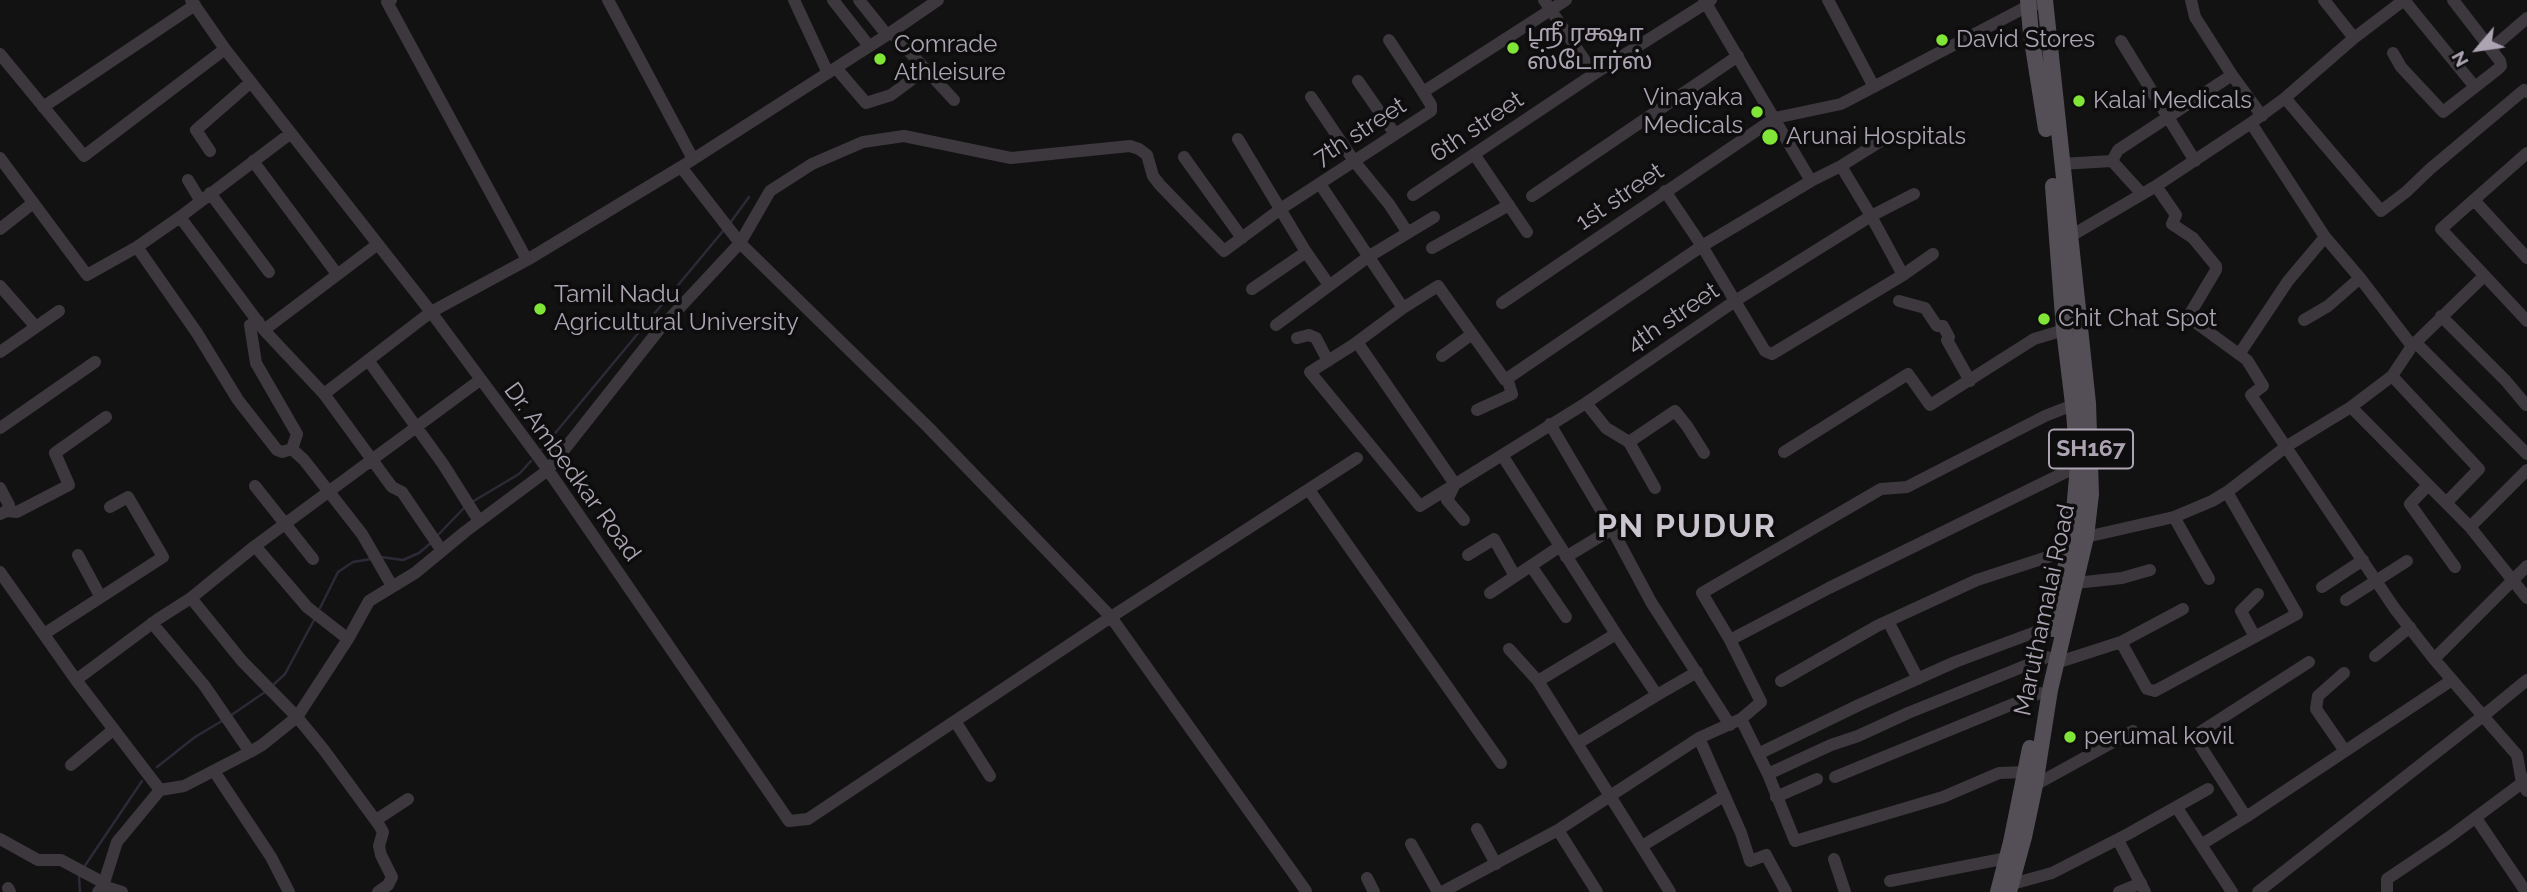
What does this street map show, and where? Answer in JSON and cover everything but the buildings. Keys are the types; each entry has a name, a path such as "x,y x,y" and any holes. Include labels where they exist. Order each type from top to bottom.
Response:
{"main road":[{"name":"Maruthamalai Road","path":"2005,888 2007,858 2030,779 2040,693 2075,583 2078,467 2064,330 2061,164 2045,1"},
{"name":"Maruthamalai Road","path":"2005,888 2030,779 2052,660 2054,625 2091,494 2091,450 2028,3"}],"street":[{"path":"391,0 387,2 527,260"},
{"path":"608,0 694,159"},
{"path":"794,0 832,70 866,103 891,95 926,69"},
{"path":"832,0 869,46"},
{"path":"859,0 954,100"},
{"path":"324,394 431,312 527,260 694,159 938,0"},
{"name":"7th street","path":"740,243 770,191 812,164 863,142 904,136 1011,158 1130,146 1139,149 1147,155 1153,176 1160,185 1224,251 1282,208 1431,111 1431,105 1423,92 1548,5 1566,0"},
{"path":"1828,0 1874,86"},
{"path":"2191,0 2195,17 2232,75 2325,236 2413,344 2527,454"},
{"path":"2324,0 2354,38"},
{"path":"2063,238 2156,186 2256,119 2404,0 2475,87"},
{"path":"2393,53 2401,67 2443,112 2501,66 2501,61 2453,0"},
{"path":"1707,1 1811,181"},
{"name":"6th street","path":"1413,195 1707,1"},
{"name":"1st street","path":"1502,303 1775,118 1841,104 2028,3 2045,1"},
{"path":"43,107 193,3"},
{"name":"Dr. Ambedkar Road","path":"193,3 225,49 431,312 548,470 789,821 808,819 955,721"},
{"path":"1548,5 1594,74"},
{"path":"2491,49 2527,19"},
{"path":"1389,40 1423,92"},
{"path":"2121,41 2195,161"},
{"path":"0,54 84,156 225,49"},
{"path":"1532,196 1738,56"},
{"path":"2112,161 2118,150 2232,75"},
{"path":"1358,81 1395,134"},
{"path":"210,150 196,130 251,82"},
{"path":"2285,98 2381,211 2524,90 2527,92"},
{"path":"1311,97 1354,161 1389,204 1408,233"},
{"path":"0,158 87,275 137,247 291,133"},
{"path":"1238,139 1329,285"},
{"path":"1297,338 1309,335 1316,338 1328,360 1438,286 1505,380 1702,247 1881,141"},
{"path":"2527,153 2441,229 2527,321"},
{"path":"1474,154 1527,232"},
{"path":"1184,157 1242,238"},
{"path":"253,161 337,274"},
{"path":"2061,164 2112,161"},
{"path":"2112,161 2142,194"},
{"path":"1841,166 1903,275"},
{"path":"681,167 740,243 948,447 1111,618 1306,891"},
{"path":"188,180 269,272"},
{"path":"1320,184 1403,308"},
{"path":"2156,186 2176,215 2172,224 2193,238 2216,265 2216,270 2188,317 2247,360 2263,386 2251,395 2377,581 2434,659 2517,755 2525,784 2387,880 2387,892"},
{"path":"1665,191 1766,351 1772,354 1933,254"},
{"name":"4th street","path":"1328,360 1310,372 1420,506 1586,402 1735,301 1871,216 1914,194"},
{"path":"2474,200 2527,258"},
{"path":"0,229 33,203"},
{"path":"1432,248 1509,205"},
{"path":"180,217 261,325 324,394 392,487 402,492 442,551"},
{"path":"1276,325 1368,257 1434,217"},
{"path":"2240,353 2288,281 2325,236"},
{"path":"102,887 117,842 160,790 184,786 250,752 297,717 348,639 369,601 415,573 548,470 658,331 740,243"},
{"path":"292,449 297,434 256,363 250,325 261,325 378,244"},
{"path":"137,247 197,333 237,400 277,450 282,452 292,449"},
{"path":"1252,289 1306,252"},
{"path":"1781,681 1888,621 1977,580 2076,540 2197,509 2227,492 2287,446 2351,407 2392,376 2413,344 2483,277"},
{"path":"2304,320 2328,306 2353,287 2360,278"},
{"path":"0,286 36,327"},
{"path":"1899,301 1926,308 1937,326 1943,326 1949,337 1947,340 1970,381"},
{"path":"0,352 59,311"},
{"path":"2441,316 2506,381 2526,405"},
{"path":"1784,452 1908,374 1930,405 2034,340 2064,330"},
{"path":"1442,356 1472,334"},
{"path":"1357,342 1455,484 1447,500 1464,520"},
{"path":"368,360 479,521"},
{"path":"0,428 95,362"},
{"path":"2392,376 2479,469 2446,503"},
{"path":"1477,410 1512,394 1507,378"},
{"path":"76,680 152,623 191,598 256,546 480,380"},
{"path":"1586,402 1606,428 1629,442 1655,488"},
{"path":"1411,844 1440,892 1558,830 1699,738 1736,722 1766,699 1702,593 1881,489 1907,486 2045,416 2073,405"},
{"path":"2351,407 2470,527 2527,598"},
{"path":"1629,442 1675,411 1704,453"},
{"path":"3,513 17,512 69,485 55,453 106,416"},
{"path":"1550,424 1612,529 1651,602 1758,754 1795,841 1943,797 1998,773 2030,779 2133,731"},
{"path":"292,449 304,460 362,534 392,586"},
{"path":"1502,455 1562,552 1657,695"},
{"path":"990,776 955,721 1357,458"},
{"path":"1730,640 1829,588 2078,467"},
{"path":"2470,527 2527,470"},
{"path":"2428,485 2410,504 2455,567"},
{"path":"255,486 313,559"},
{"path":"0,488 9,505 3,513"},
{"path":"1309,490 1501,763"},
{"path":"2121,642 2151,692 2297,614 2227,492"},
{"path":"44,634 163,557 128,497 110,507"},
{"path":"2174,517 2208,579"},
{"path":"1490,593 1531,566 1612,529"},
{"path":"1468,555 1493,538 1515,576"},
{"path":"256,546 307,607 348,639"},
{"path":"78,555 100,596"},
{"path":"2322,587 2363,560"},
{"path":"2346,600 2407,561"},
{"path":"1531,566 1566,617"},
{"path":"2434,659 2527,566"},
{"path":"2075,583 2122,578 2150,570"},
{"path":"0,572 76,680 160,790"},
{"path":"2255,636 2241,611 2258,594"},
{"path":"191,598 243,661 297,717 376,820 383,832 379,846 381,855 392,877 388,886 378,892"},
{"path":"1768,774 1908,713 2052,660 2121,642 2183,609"},
{"path":"1888,621 1918,679"},
{"path":"152,623 204,685 250,752"},
{"path":"1758,754 1858,705 2000,643 2054,625"},
{"path":"2375,656 2410,627"},
{"path":"1538,681 1616,634"},
{"path":"1509,649 1538,681 1671,892"},
{"path":"2246,817 2194,736 2309,662"},
{"path":"1578,743 1698,672"},
{"path":"2344,673 2318,696 2316,709 2345,751"},
{"path":"2202,844 2452,680"},
{"path":"2258,892 2527,680"},
{"path":"1835,777 2040,693"},
{"path":"71,765 114,729"},
{"path":"1699,738 1751,861 1766,855 1786,892"},
{"path":"214,771 271,857 289,892"},
{"path":"1776,797 1817,779"},
{"path":"2005,888 2052,873 2118,840 2208,789"},
{"path":"1642,846 1724,796"},
{"path":"376,820 408,799"},
{"path":"2177,808 2232,892"},
{"path":"2476,818 2526,892"},
{"path":"1477,829 1496,864"},
{"path":"1558,830 1595,891"},
{"path":"2118,840 2143,888 2119,892"},
{"path":"4,844 38,860 61,860 102,887 122,892"},
{"path":"1890,881 2007,858"},
{"path":"1834,859 1845,892"},
{"path":"1367,878 1374,892"}],"waterway":[{"path":"730,223 749,197"},
{"path":"542,449 723,231"},
{"path":"472,502 519,474 531,461"},
{"path":"438,535 465,507"},
{"path":"381,557 403,560 419,553 432,542"},
{"path":"320,608 338,572 353,562 371,559"},
{"path":"273,685 285,674 314,620"},
{"path":"230,716 265,692"},
{"path":"157,767 195,737 222,721"},
{"path":"84,867 142,781"},
{"path":"79,877 80,892"}],"place":[{"name":"David Stores","path":"1942,40"},
{"name":"ஶ்ரீ ரக்ஷா ஸ்டோர்ஸ்","path":"1513,48"},
{"name":"Comrade Athleisure","path":"880,59"},
{"name":"Kalai Medicals","path":"2079,101"},
{"name":"Vinayaka Medicals","path":"1757,112"},
{"name":"Arunai Hospitals","path":"1770,137"},
{"name":"Tamil Nadu Agricultural University","path":"540,309"},
{"name":"Chit Chat Spot","path":"2044,319"},
{"name":"perumal kovil","path":"2070,737"}],"district":[{"name":"PN PUDUR","path":"1687,527"}]}
